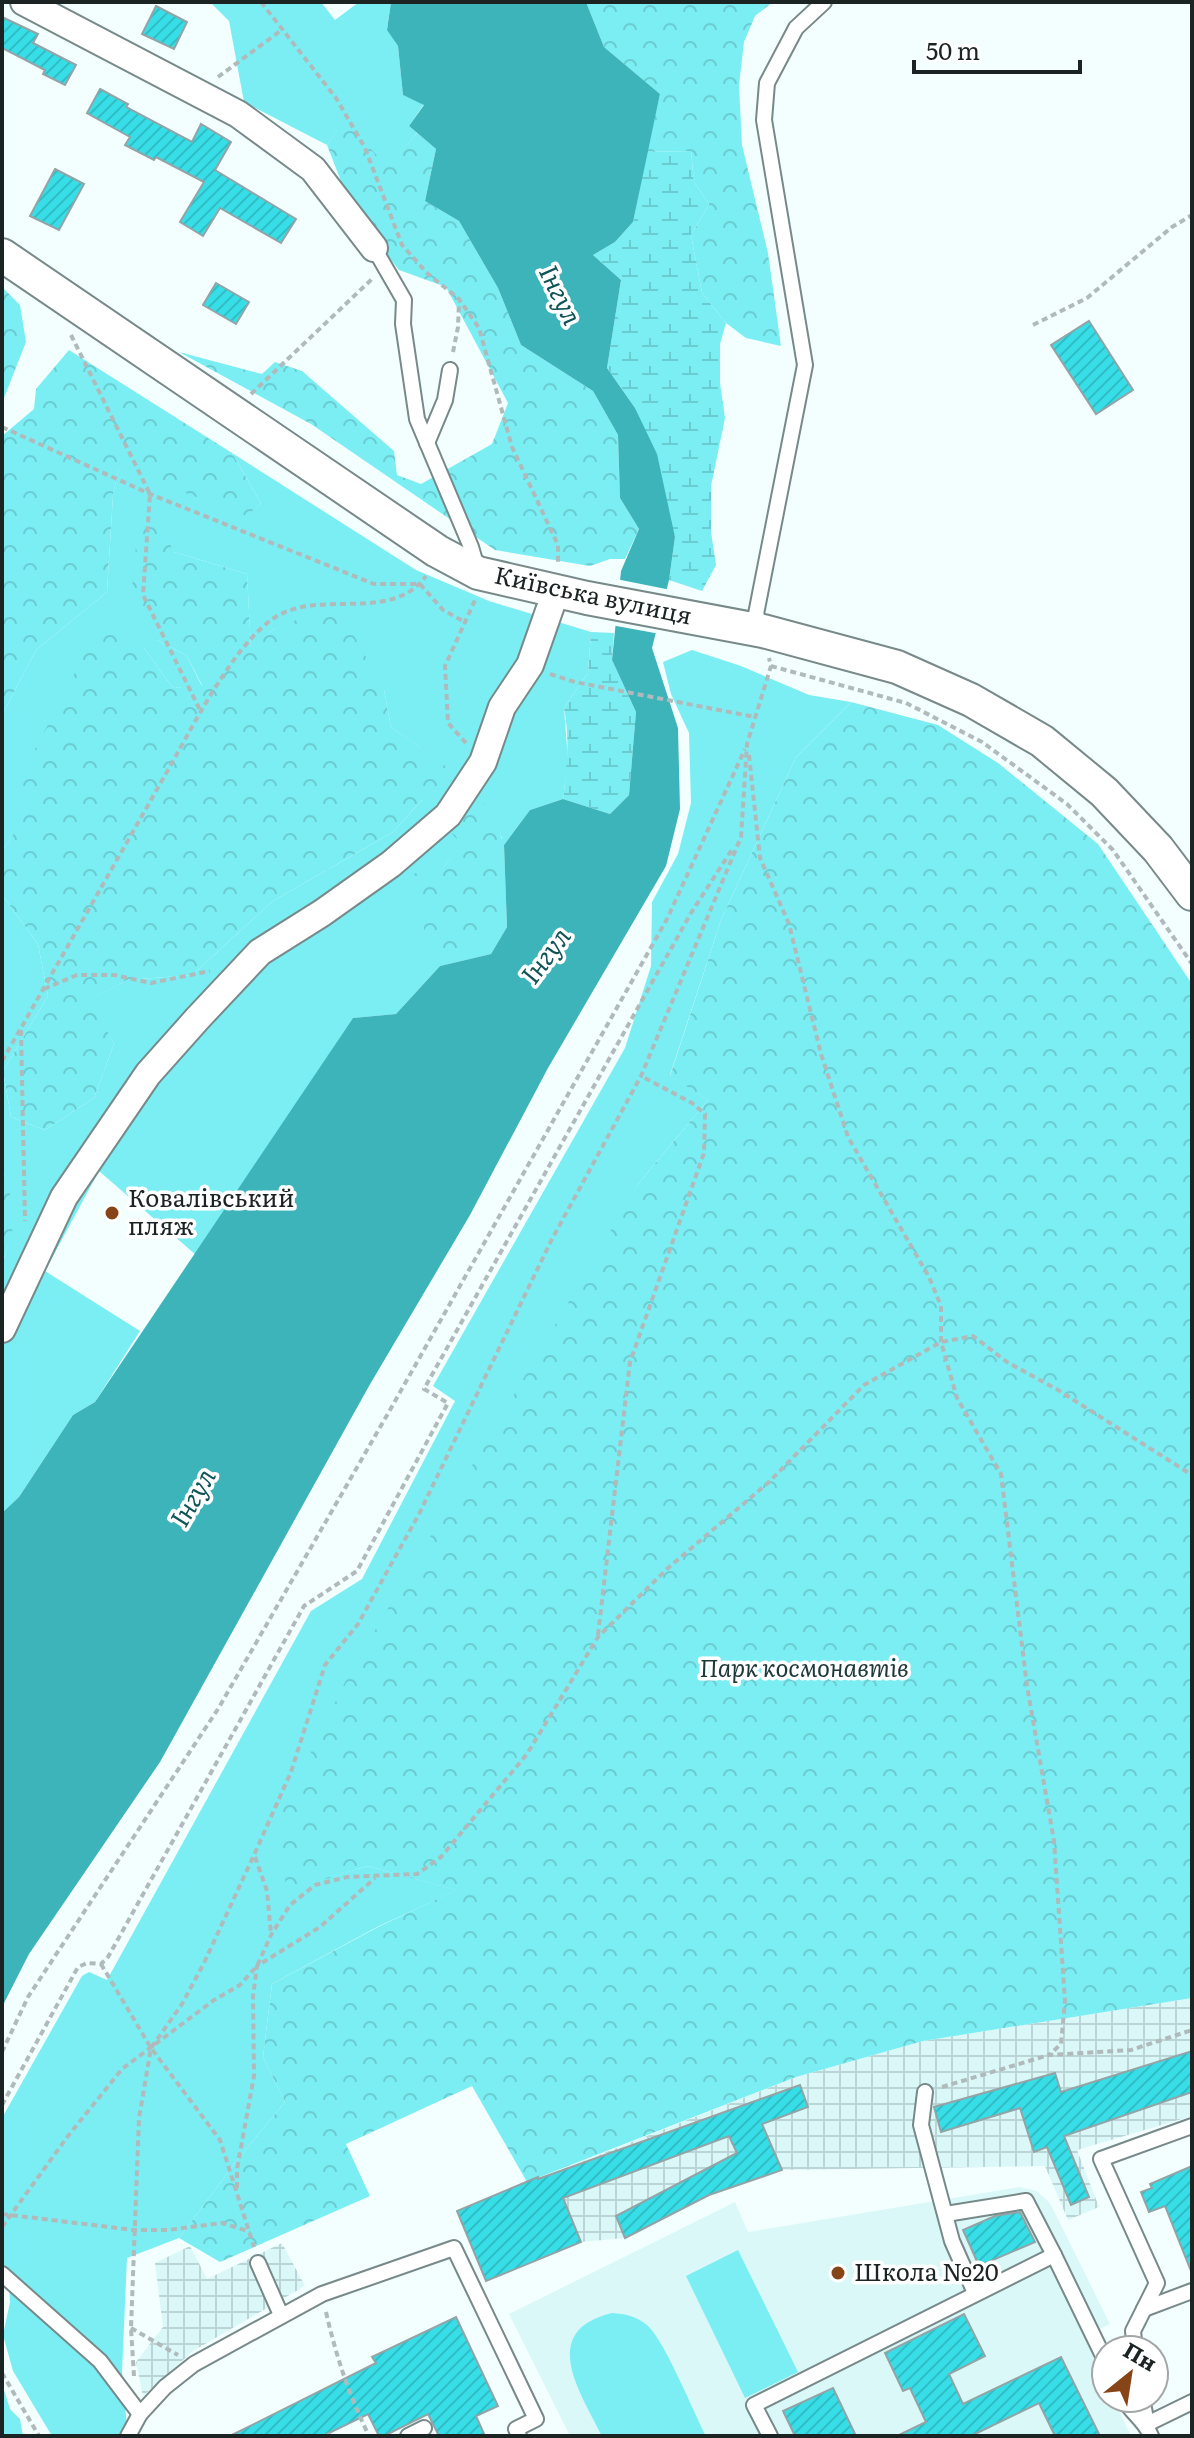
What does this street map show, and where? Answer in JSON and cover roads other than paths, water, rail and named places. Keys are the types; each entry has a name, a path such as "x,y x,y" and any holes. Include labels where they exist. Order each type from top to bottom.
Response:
{"street":[{"path":"24,2 238,114 313,169 374,248"},
{"name":"Київська вулиця","path":"2,255 437,551 478,573 572,595 763,631 897,667 971,700 1042,741 1104,792 1158,849 1192,894"},
{"path":"2,1329 64,1197 148,1074 260,952 391,864 448,815 483,762 502,707 572,595"}],"lane":[{"path":"763,631 756,614 805,365 764,120 767,83 796,28 824,2"},
{"path":"374,248 404,300 403,324 417,419 471,547 478,573"},
{"path":"427,443 445,400 450,370"},
{"path":"925,2092 921,2125 952,2241 975,2293"},
{"path":"1133,2334 1157,2283 1101,2159 1192,2126"},
{"path":"946,2214 1026,2201 1092,2334"},
{"path":"128,2436 140,2414 165,2387 194,2364 322,2294 454,2248 536,2419 516,2429 519,2436"},
{"path":"770,2436 754,2405 1054,2255"},
{"path":"258,2263 281,2315"},
{"path":"2,2274 100,2361 140,2414"},
{"path":"1144,2309 1192,2291"},
{"path":"1135,2414 1149,2430 1192,2402"},
{"path":"408,2436 424,2428"}],"water":[{"name":"Інгул","path":"391,2 586,2 604,47 660,94 633,222 615,242 593,255 621,280 607,368 635,408 657,454 675,537 669,580 652,648 678,728 680,809 666,866 548,1068 470,1215 369,1386 160,1762 29,1954 2,2007 2,1513 19,1497 73,1415 95,1402 353,1018 396,1014 440,966 491,954 507,927 504,845 530,810 563,799 610,814 629,795 636,712 612,660 621,571 639,529 620,498 618,435 593,391 521,345 498,288 459,221 425,201 436,149 409,126 424,105 403,95 398,46 387,30"}],"place":[{"name":"Ковалівський пляж","path":"112,1213"},
{"name":"Школа №20","path":"838,2273"}],"park label":[{"name":"Парк космонавтів","path":"804,1669"}]}
